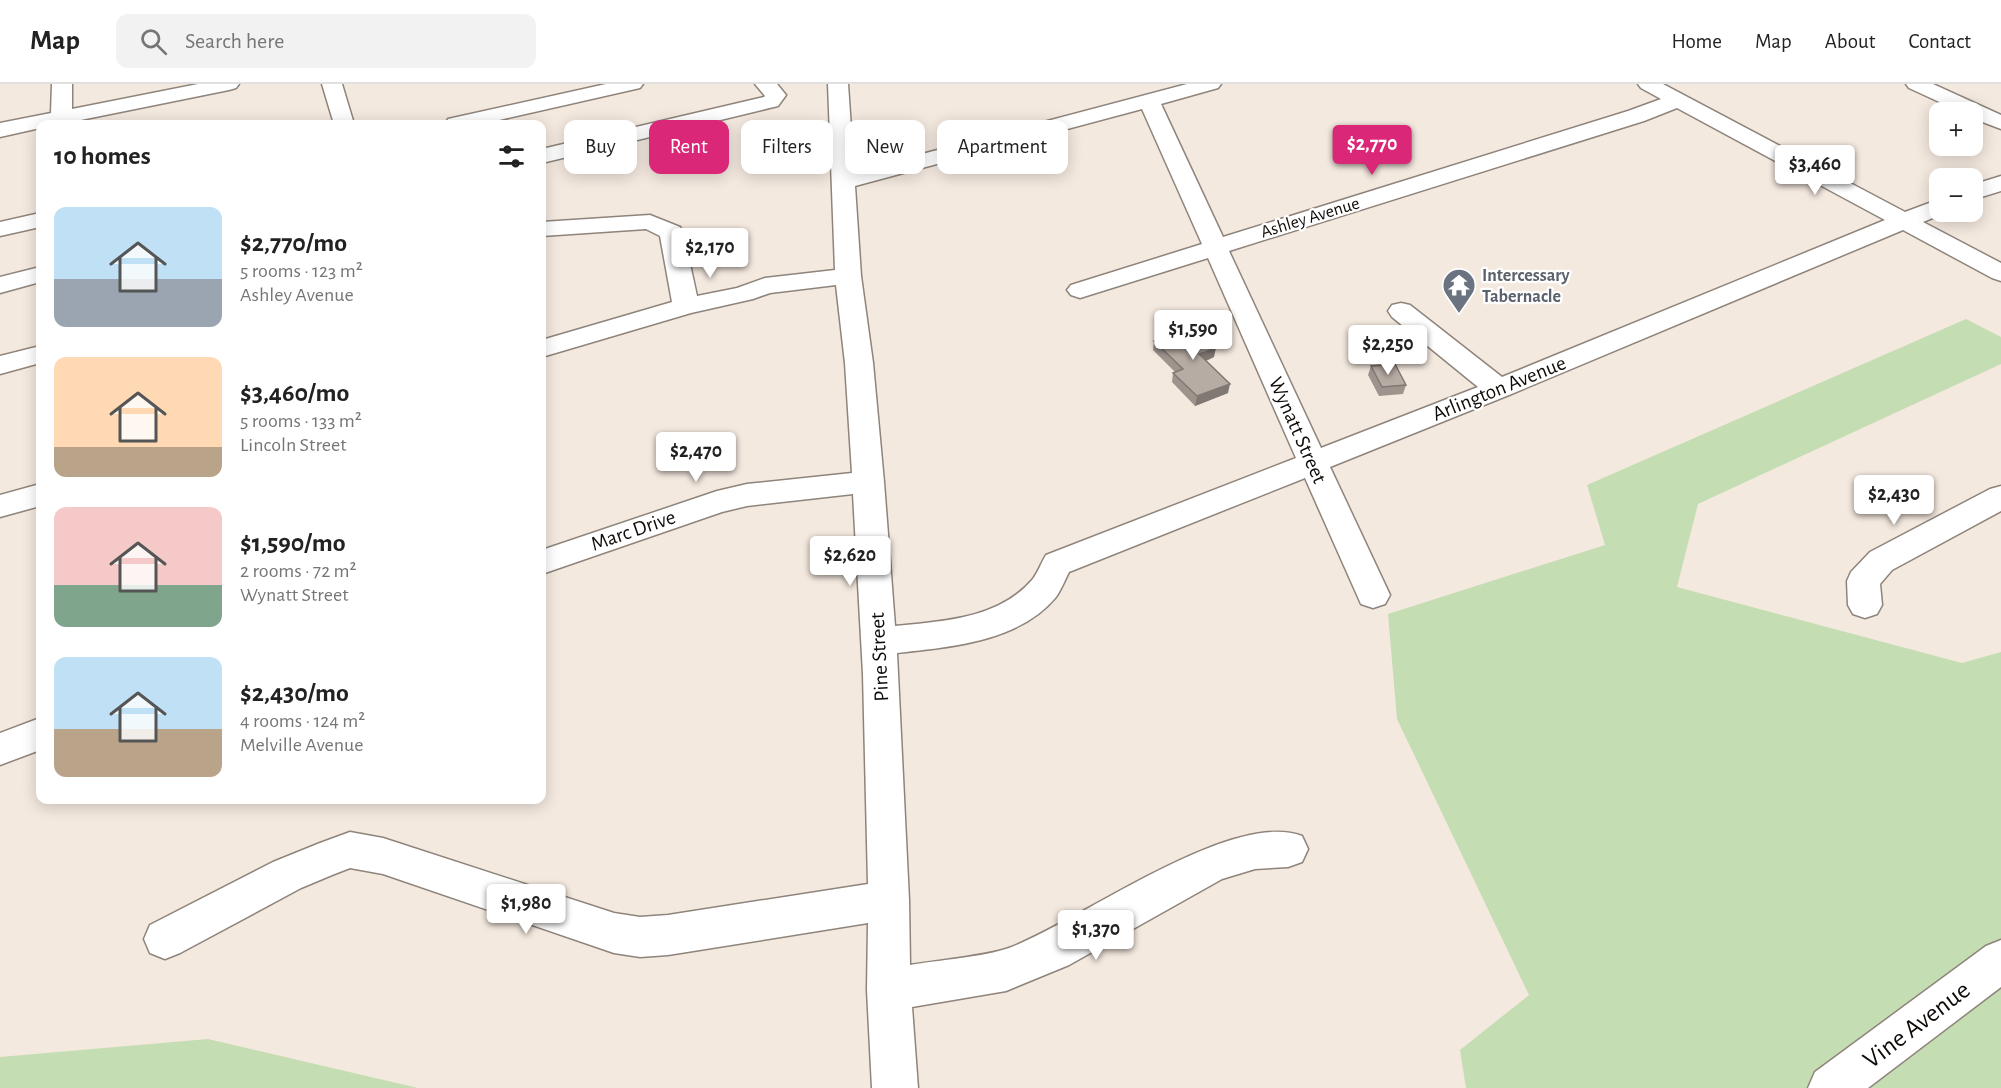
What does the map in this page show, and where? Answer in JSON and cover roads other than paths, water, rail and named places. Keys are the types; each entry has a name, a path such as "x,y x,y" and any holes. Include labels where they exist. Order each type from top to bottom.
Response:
{"street":[{"path":"61,118 62,84"},
{"path":"51,120 229,84"},
{"path":"332,84 343,120"},
{"path":"474,120 633,84"},
{"path":"546,155 771,102 776,95 765,84"},
{"name":"Pine Street","path":"838,84 848,282 859,363 879,640 889,900 889,990 895,1088"},
{"path":"842,182 1211,84"},
{"path":"1648,84 2001,273"},
{"path":"1916,84 2001,123"},
{"name":"Ashley Avenue","path":"1080,290 1636,116 1678,100"},
{"name":"Wynatt Street","path":"1149,101 1373,595"},
{"path":"0,130 36,123"},
{"path":"1983,190 2001,183"},
{"name":"Arlington Avenue","path":"879,640 934,635 996,622 1021,608 1044,590 1051,581 1057,564 1499,389 1929,210"},
{"path":"0,229 36,221"},
{"path":"546,229 650,222 671,232 686,306"},
{"path":"0,285 36,276"},
{"path":"546,348 686,306 744,294 766,297 848,282"},
{"path":"1401,311 1499,389"},
{"path":"0,365 36,356"},
{"name":"Marc Drive","path":"546,561 717,502 747,495 868,482"},
{"path":"0,506 36,496"},
{"path":"1865,605 1863,581 1881,561 2001,497"},
{"path":"0,749 36,736"},
{"path":"889,990 1006,970 1054,950 1212,864 1255,851 1288,849"},
{"path":"165,939 287,875 350,850 383,856 614,933 640,937 668,936 889,900"},
{"name":"Vine Avenue","path":"1831,1088 2001,961"}],"place":[{"name":"Intercessary Tabernacle","path":"1459,314"}]}
